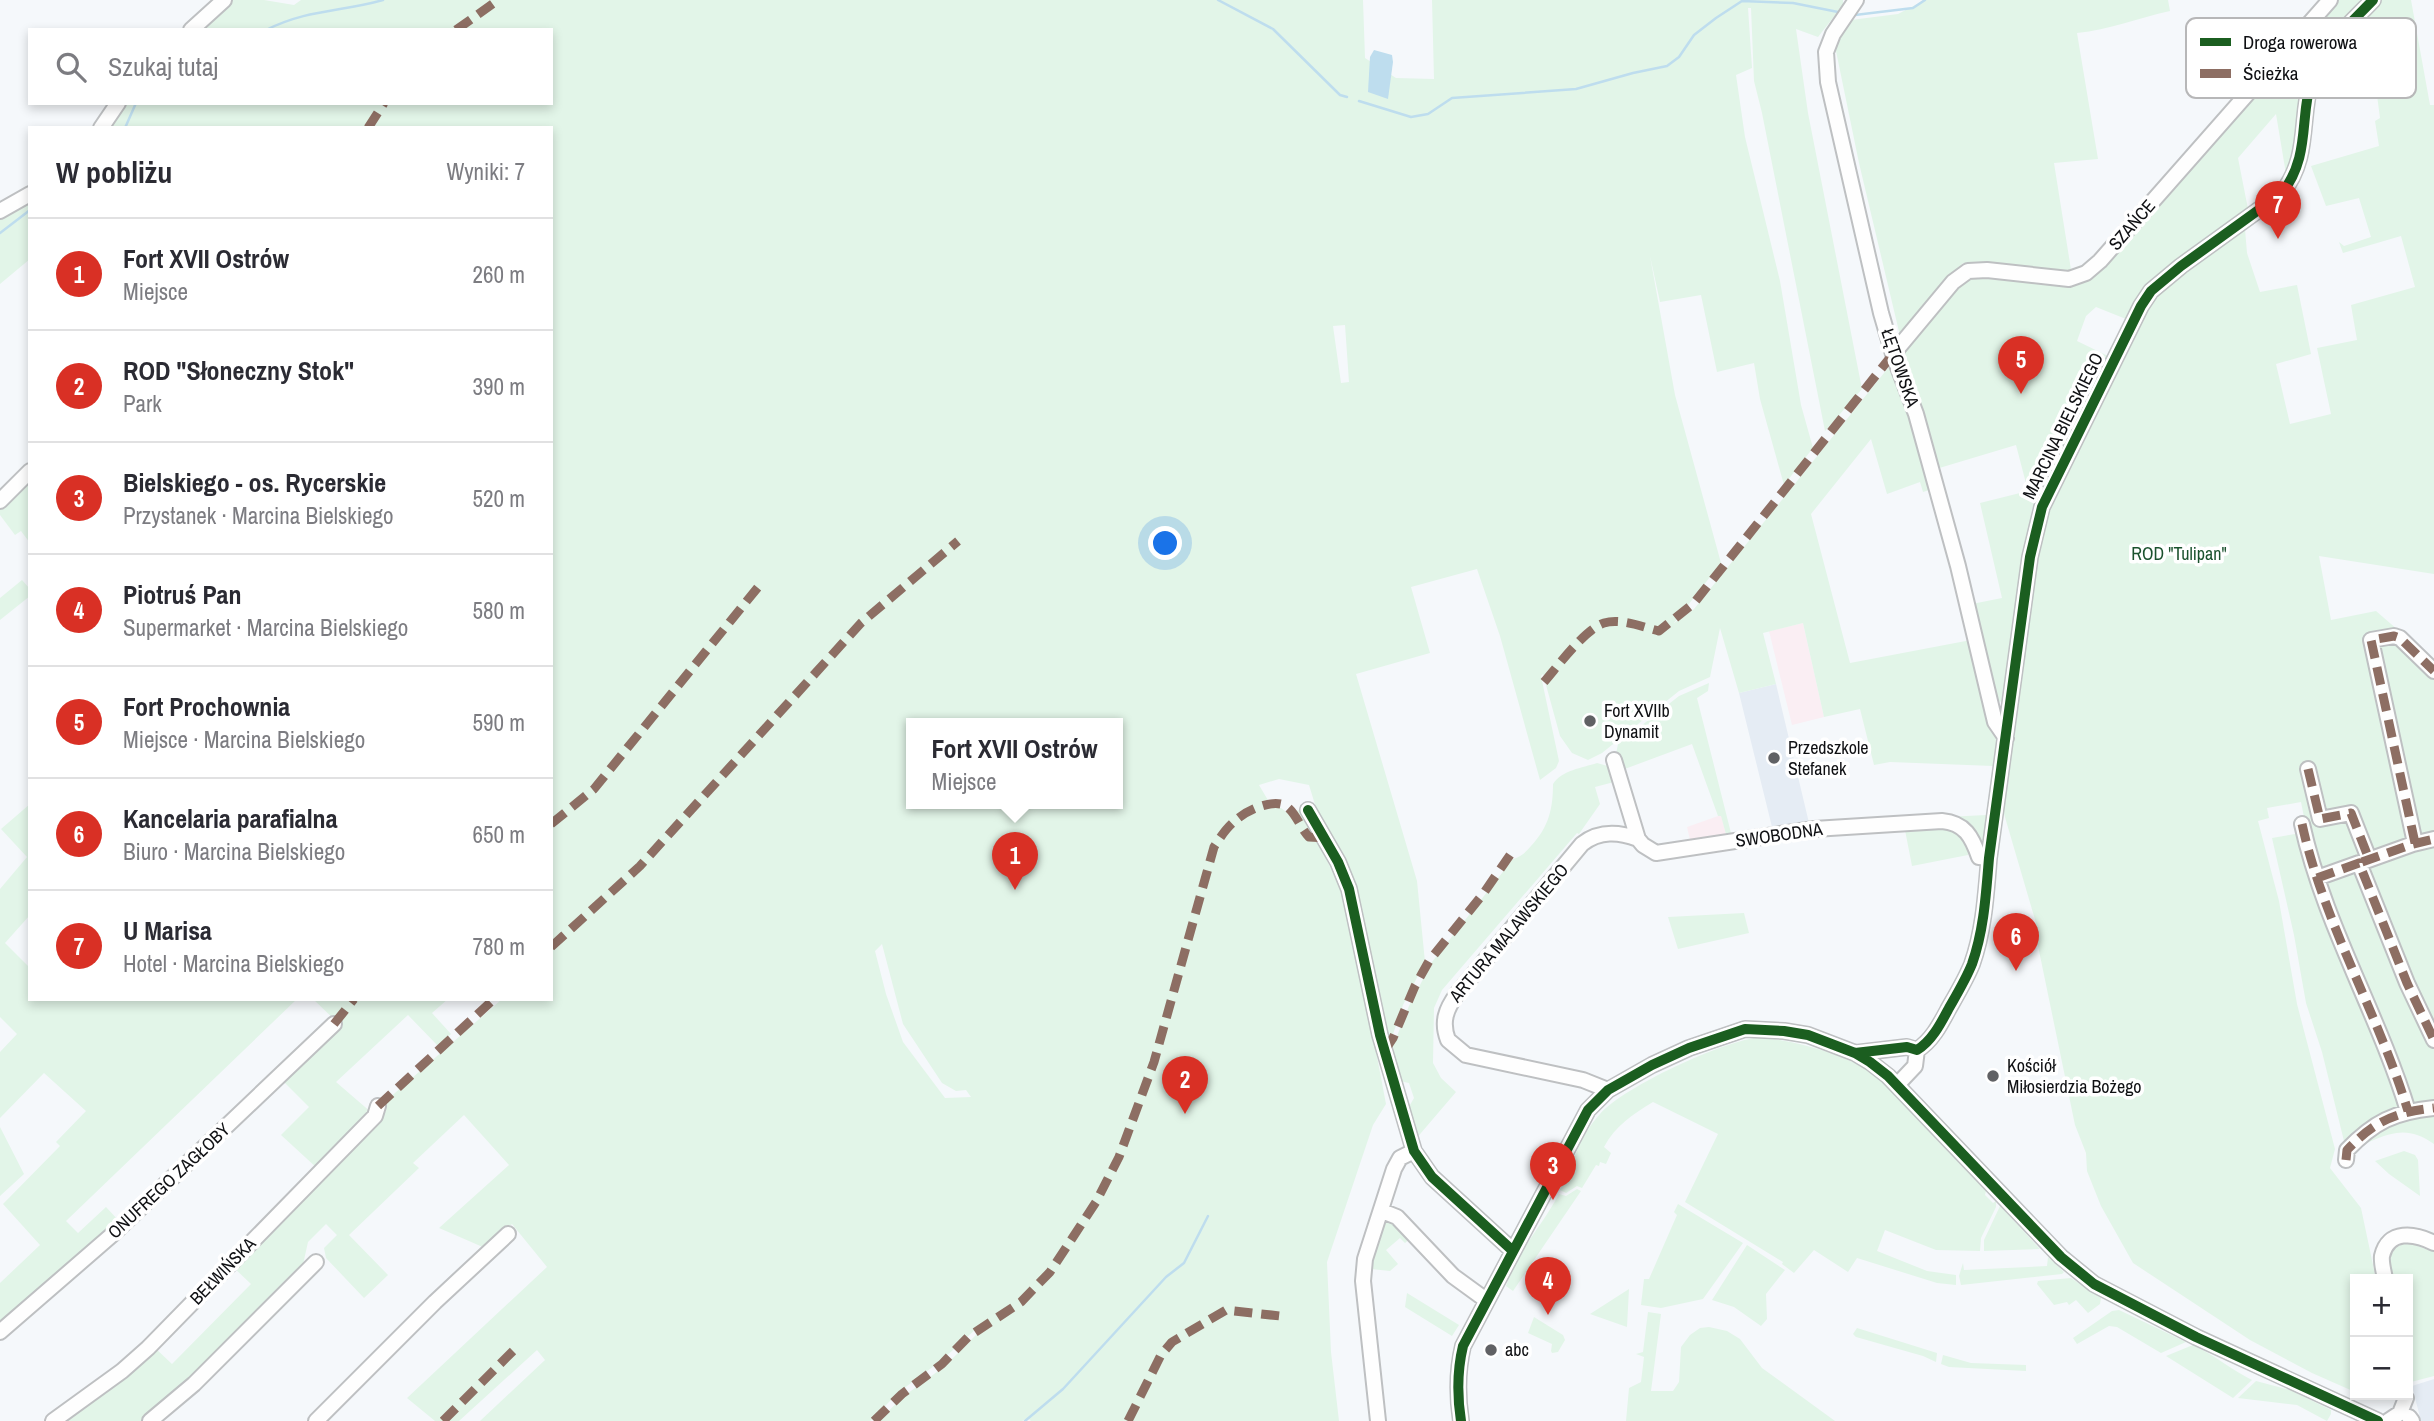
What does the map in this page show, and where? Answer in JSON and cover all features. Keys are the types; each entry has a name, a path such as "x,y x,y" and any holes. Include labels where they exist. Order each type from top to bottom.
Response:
{"street":[{"path":"193,28 224,0"},
{"name":"ŁĘTOWSKA","path":"1856,0 1833,34 1826,52 1828,82 1881,313 1916,414 1995,722 2006,738"},
{"name":"SZAŃCE","path":"2314,18 2330,0"},
{"name":"MARCINA BIELSKIEGO","path":"2355,18 2370,1"},
{"name":"SZAŃCE","path":"1894,354 1953,282 1968,271 1987,270 2069,279 2086,273 2100,261 2244,98"},
{"name":"MARCINA BIELSKIEGO","path":"1897,1085 1915,1066 1918,1059 1917,1050 1926,1045 1934,1033 1971,965 1982,930 1989,858 2030,557 2037,523 2056,478 2141,306 2151,291 2282,193 2289,183 2299,164 2308,98"},
{"path":"102,126 117,105"},
{"path":"0,211 28,195"},
{"path":"0,501 28,473"},
{"path":"2414,843 2371,640 2394,636 2400,638 2434,671"},
{"path":"1614,760 1638,839"},
{"path":"2308,769 2320,819 2351,813 2364,861 2407,983 2434,1040"},
{"path":"1308,810 1338,862 1349,889 1380,1035 1415,1151 1432,1177 1513,1251"},
{"name":"SWOBODNA","path":"1638,839 1649,850 1662,853 1814,829 1942,821 1963,828 1970,836 1979,857 1989,858"},
{"path":"2302,824 2328,912 2398,1079 2408,1111"},
{"name":"ARTURA MALAWSKIEGO","path":"1608,1090 1583,1080 1466,1055 1448,1040 1444,1026 1446,1011 1463,986 1582,844 1594,837 1617,832 1638,839"},
{"path":"2317,877 2414,843 2434,839"},
{"name":"ONUFREGO ZAGŁOBY","path":"0,1332 113,1234 334,1024"},
{"path":"1461,1421 1457,1400 1458,1364 1464,1346 1581,1120 1608,1090 1652,1065 1689,1048 1745,1029 1808,1035 1855,1054 1882,1071 1897,1085 2061,1257 2094,1284 2196,1337 2378,1421"},
{"path":"1855,1054 1907,1047 1917,1050"},
{"path":"1882,1071 1883,1059 1888,1049"},
{"name":"BEŁWIŃSKA","path":"53,1421 122,1371 148,1348 375,1116 378,1105"},
{"path":"2346,1160 2347,1150 2369,1128 2408,1111 2434,1108"},
{"path":"1378,1421 1363,1281 1365,1259 1394,1169 1400,1158 1415,1151"},
{"path":"1382,1211 1397,1217 1453,1276 1486,1300"},
{"path":"316,1421 435,1302 508,1234"},
{"path":"2384,1274 2382,1258 2387,1244 2396,1236 2405,1234 2425,1238 2434,1243"},
{"path":"150,1421 194,1384 316,1262"},
{"path":"2388,1421 2400,1413 2405,1400"},
{"path":"2407,1400 2410,1420"},
{"path":"2339,1421 2346,1407"}],"shaded area":[{"path":"1803,623 1824,717 1792,725 1769,631"},
{"name":"Przedszkole Stefanek","path":"1776,684 1809,823 1773,831 1739,693"},
{"path":"1721,815 1727,838 1691,844 1687,827"},
{"path":"2434,1379 2434,1421 2421,1421 2413,1386"}],"green space":[{"path":"233,0 264,0 294,5 301,0 1363,0 1365,58 1396,78 1434,79 1432,0 1843,0 1843,5 1818,37 1796,29 1808,113 1862,389 1825,431 1754,81 1751,8 1748,8 1752,68 1736,75 1745,137 1780,281 1801,405 1813,448 1784,485 1760,399 1754,363 1717,372 1701,295 1660,302 1650,256 1675,395 1721,563 1674,623 1694,609 1892,363 1905,395 1932,489 1923,492 1920,482 1887,494 1871,439 1811,514 1850,663 1971,640 1987,723 2000,745 1983,849 1946,817 1986,815 1993,766 1890,762 1874,765 1860,709 1824,717 1803,623 1763,633 1776,684 1739,693 1720,628 1710,677 1679,691 1602,753 1588,760 1572,753 1560,736 1543,674 1541,676 1559,761 1556,768 1540,780 1500,636 1477,569 1411,587 1430,653 1356,674 1417,881 1425,962 1403,1005 1392,1037 1386,1038 1349,877 1317,811 1309,785 1279,779 1259,785 1272,807 1281,808 1289,814 1299,810 1348,904 1386,1104 1373,1125 1327,1262 1331,1352 1339,1421 1031,1421 1028,1418 1022,1421 878,1421 904,1396 945,1366 976,1335 980,1330 977,1328 942,1360 899,1392 870,1421 480,1421 545,1360 537,1350 459,1421 435,1421 407,1398 547,1267 512,1224 485,1248 439,1228 509,1165 464,1115 413,1163 419,1168 349,1235 388,1275 364,1298 326,1258 324,1248 337,1235 326,1224 308,1242 302,1269 182,1388 141,1421 63,1421 154,1347 172,1364 251,1284 232,1266 386,1111 387,1100 500,1001 553,1001 553,126 107,126 121,105 553,105 553,28 202,28","holes":["1345,325 1349,382 1341,383 1333,326","882,944 903,1024 942,1083 956,1091 966,1090 971,1097 945,1098 903,1042 886,994 875,951"]},
{"path":"1925,0 2168,0 2170,11 2112,27 2077,33 2098,159 2054,163 2072,276 1963,263 1901,340 1859,163 1836,51 1839,37 1851,20 1898,14"},
{"path":"2335,0 2359,0 2363,3 2352,18 2318,18"},
{"name":"ROD \"Tulipan\"","path":"2382,0 2411,0 2414,18 2368,18"},
{"name":"ROD \"Tulipan\"","path":"2416,28 2430,105 2434,105 2434,574 2319,556 2331,620 2376,611 2413,643 2434,666 2434,1144 2423,1137 2402,1132 2382,1137 2350,1151 2344,1141 2322,1052 2306,1003 2272,838 2307,832 2301,802 2267,808 2269,818 2258,821 2279,901 2297,1004 2335,1149 2330,1168 2361,1208 2375,1274 2350,1274 2350,1390 2250,1340 2133,1263 2101,1206 2087,1171 2086,1153 2075,1125 2037,941 2036,923 2002,807 2027,616 2043,521 2124,346 2162,288 2245,229 2247,253 2260,292 2297,285 2311,354 2276,364 2290,424 2331,414 2317,348 2357,340 2351,305 2415,287 2401,236 2343,253 2339,242 2344,246 2371,237 2359,198 2326,206 2311,166 2379,146 2375,121 2380,118 2377,98 2416,98"},
{"path":"2243,98 2302,98 2287,180 2276,114 2238,158 2248,209 2145,285 2126,319 2096,307 2086,316 2077,341 2108,356 2032,509 2006,699 2003,702 1996,701 1972,604 2002,598 1980,503 2028,491 2016,445 1936,469 1899,351 1957,283 1971,274 2069,284"},
{"path":"28,200 28,261 0,284 0,214"},
{"path":"28,480 28,540 21,531 15,535 0,515 0,508"},
{"path":"22,580 28,587 28,598 0,620 0,598"},
{"path":"1709,683 1708,691 1697,698 1732,837 1727,838 1692,744 1622,770 1616,754 1618,744 1679,696"},
{"path":"1597,763 1611,767 1614,782 1595,787 1600,804 1579,834 1577,833 1442,990 1434,1008 1433,1063 1441,1078 1456,1092 1415,1140 1407,1110 1414,1098 1409,1083 1399,1081 1393,1046 1409,1006 1432,962 1513,859 1525,852 1542,832 1551,809 1553,784 1567,773"},
{"path":"28,806 28,917 5,943 28,966 28,1001 295,1001 66,1221 78,1233 106,1207 120,1222 0,1328 0,1283 40,1245 3,1204 60,1146 56,1142 86,1111 44,1073 0,1118 0,1052 17,1034 0,1017 0,889 27,857 1,829"},
{"path":"1951,827 1968,842 1968,855 1912,866 1905,830"},
{"path":"1744,913 1749,933 1678,949 1668,917"},
{"path":"315,1001 446,1001 432,1013 451,1034 438,1046 408,1015 336,1082 372,1113 318,1169 281,1135 309,1107 282,1080 340,1025"},
{"path":"1760,1037 1827,1052 1871,1072 1986,1191 1985,1195 1993,1203 1996,1201 1996,1207 1981,1238 1980,1251 1936,1250 1885,1230 1877,1251 1927,1271 1956,1275 1956,1285 1937,1283 1857,1258 1848,1272 1814,1250 1794,1273 1782,1264 1783,1262 1685,1202 1718,1134 1653,1102 1613,1133 1604,1147 1611,1153 1606,1164 1600,1162 1599,1166 1596,1165 1582,1188 1577,1186 1566,1193 1560,1190 1586,1132 1613,1103 1676,1066 1723,1047"},
{"path":"0,1127 24,1174 0,1196"},
{"path":"2404,1151 2415,1155 2418,1160 2420,1196 2375,1161"},
{"path":"1577,1189 1581,1191 1513,1291 1506,1286 1511,1273 1559,1194 1566,1196"},
{"path":"1678,1204 1743,1243 1703,1299 1661,1308 1641,1305 1644,1279 1649,1279 1677,1215 1674,1212"},
{"path":"2000,1206 2040,1249 1984,1251 1984,1240"},
{"path":"1390,1219 1412,1237 1405,1243 1400,1238 1386,1250 1398,1264 1390,1271 1371,1269 1368,1266 1383,1222"},
{"path":"2407,1242 2434,1252 2434,1376 2413,1381 2413,1274 2391,1274 2389,1264 2393,1249"},
{"path":"1747,1245 1785,1270 1766,1294 1767,1319 1761,1326 1734,1307 1712,1300"},
{"path":"2048,1257 2064,1272 2062,1274 1961,1285 1959,1276 1963,1263 1964,1270 2047,1266"},
{"path":"2071,1278 2101,1298 2100,1304 2088,1313 2076,1300 2069,1305 2067,1302 2054,1305 2037,1284 2038,1281"},
{"path":"1629,1289 1627,1327 1590,1314"},
{"path":"1407,1293 1459,1325 1452,1336 1405,1307"},
{"path":"2119,1310 2186,1342 2161,1353 2117,1327 2109,1326 2077,1344 2073,1338 2112,1311"},
{"path":"1648,1312 1661,1314 1651,1391 1673,1391 1679,1382 1681,1347 1690,1335 1700,1328 1709,1327 1727,1331 1740,1339 1762,1368 1835,1421 1626,1421 1629,1388 1641,1382 1644,1357 1636,1354 1643,1352"},
{"path":"1534,1317 1563,1335 1565,1340 1558,1352 1552,1353 1552,1344 1528,1333"},
{"path":"1857,1328 1937,1353 1936,1362 1856,1337 1853,1334"},
{"path":"2193,1345 2252,1380 2233,1398 2166,1356"},
{"path":"1943,1355 1971,1363 2026,1365 2026,1371 1949,1367 1941,1364"},
{"path":"2256,1381 2290,1390 2331,1410 2331,1414 2327,1421 2297,1405 2238,1398"}],"water":[{"path":"1374,50 1392,55 1388,99 1368,92 1370,57"}],"waterway":[{"path":"270,28 310,14 383,0"},
{"path":"1218,0 1273,29 1340,95 1347,97"},
{"path":"1855,15 1913,8 1925,0"},
{"path":"1359,101 1411,117 1428,114 1452,98 1576,89 1667,66 1679,57 1694,35 1742,1 1793,3 1838,12"},
{"path":"126,126 135,105"},
{"path":"0,233 28,212"},
{"path":"1025,1421 1063,1389 1166,1277 1184,1263 1208,1216"}],"marked path":[{"path":"459,28 498,0"},
{"path":"369,126 383,105"},
{"path":"1544,682 1589,632 1604,623 1632,624 1659,631 1694,603 1893,354"},
{"path":"553,945 640,866 861,623 958,541"},
{"path":"553,822 594,789 763,581"},
{"path":"2415,843 2371,640 2394,636 2400,638 2434,671"},
{"path":"2308,769 2320,819 2351,813 2369,859"},
{"path":"874,1421 902,1394 942,1364 968,1337 1021,1302 1050,1272 1096,1202 1119,1157 1154,1062 1214,847 1223,833 1245,813 1259,807 1280,804 1290,809 1309,837 1325,838"},
{"path":"2302,824 2337,933 2382,1039 2408,1111"},
{"path":"2362,862 2434,839"},
{"path":"1385,1050 1429,961 1483,894 1510,855"},
{"path":"2317,878 2359,863 2407,983 2434,1040"},
{"path":"334,1024 352,1001"},
{"path":"378,1106 492,1001"},
{"path":"2346,1160 2347,1150 2376,1125 2407,1112 2434,1108"},
{"path":"1128,1421 1161,1355 1172,1342 1226,1310 1280,1316"},
{"path":"443,1421 516,1348"}],"cycle path":[{"path":"2356,18 2373,0"},
{"path":"1855,1053 1907,1047 1917,1050 1932,1037 1972,964 1984,912 2030,557 2042,507 2141,306 2151,291 2282,193 2291,179 2301,151 2307,98"},
{"path":"1308,810 1338,862 1349,889 1380,1035 1414,1151 1432,1177 1513,1251"},
{"path":"1461,1421 1458,1383 1463,1346 1588,1110 1608,1090 1652,1065 1689,1048 1745,1029 1808,1035 1855,1053 1870,1062 1888,1076 2061,1257 2094,1284 2196,1337 2378,1421"}],"place":[{"name":"U Marisa","path":"2278,239"},
{"name":"Fort Prochownia","path":"2021,394"},
{"name":"Fort XVIIb Dynamit","path":"1590,721"},
{"name":"Przedszkole Stefanek","path":"1774,758"},
{"name":"Fort XVII Ostrów","path":"1015,890"},
{"name":"Kancelaria parafialna","path":"2016,971"},
{"name":"Kościół Miłosierdzia Bożego","path":"1993,1076"},
{"name":"ROD \"Słoneczny Stok\"","path":"1185,1114"},
{"name":"Bielskiego - os. Rycerskie","path":"1553,1200"},
{"name":"Piotruś Pan","path":"1548,1315"},
{"name":"abc","path":"1491,1350"}]}
